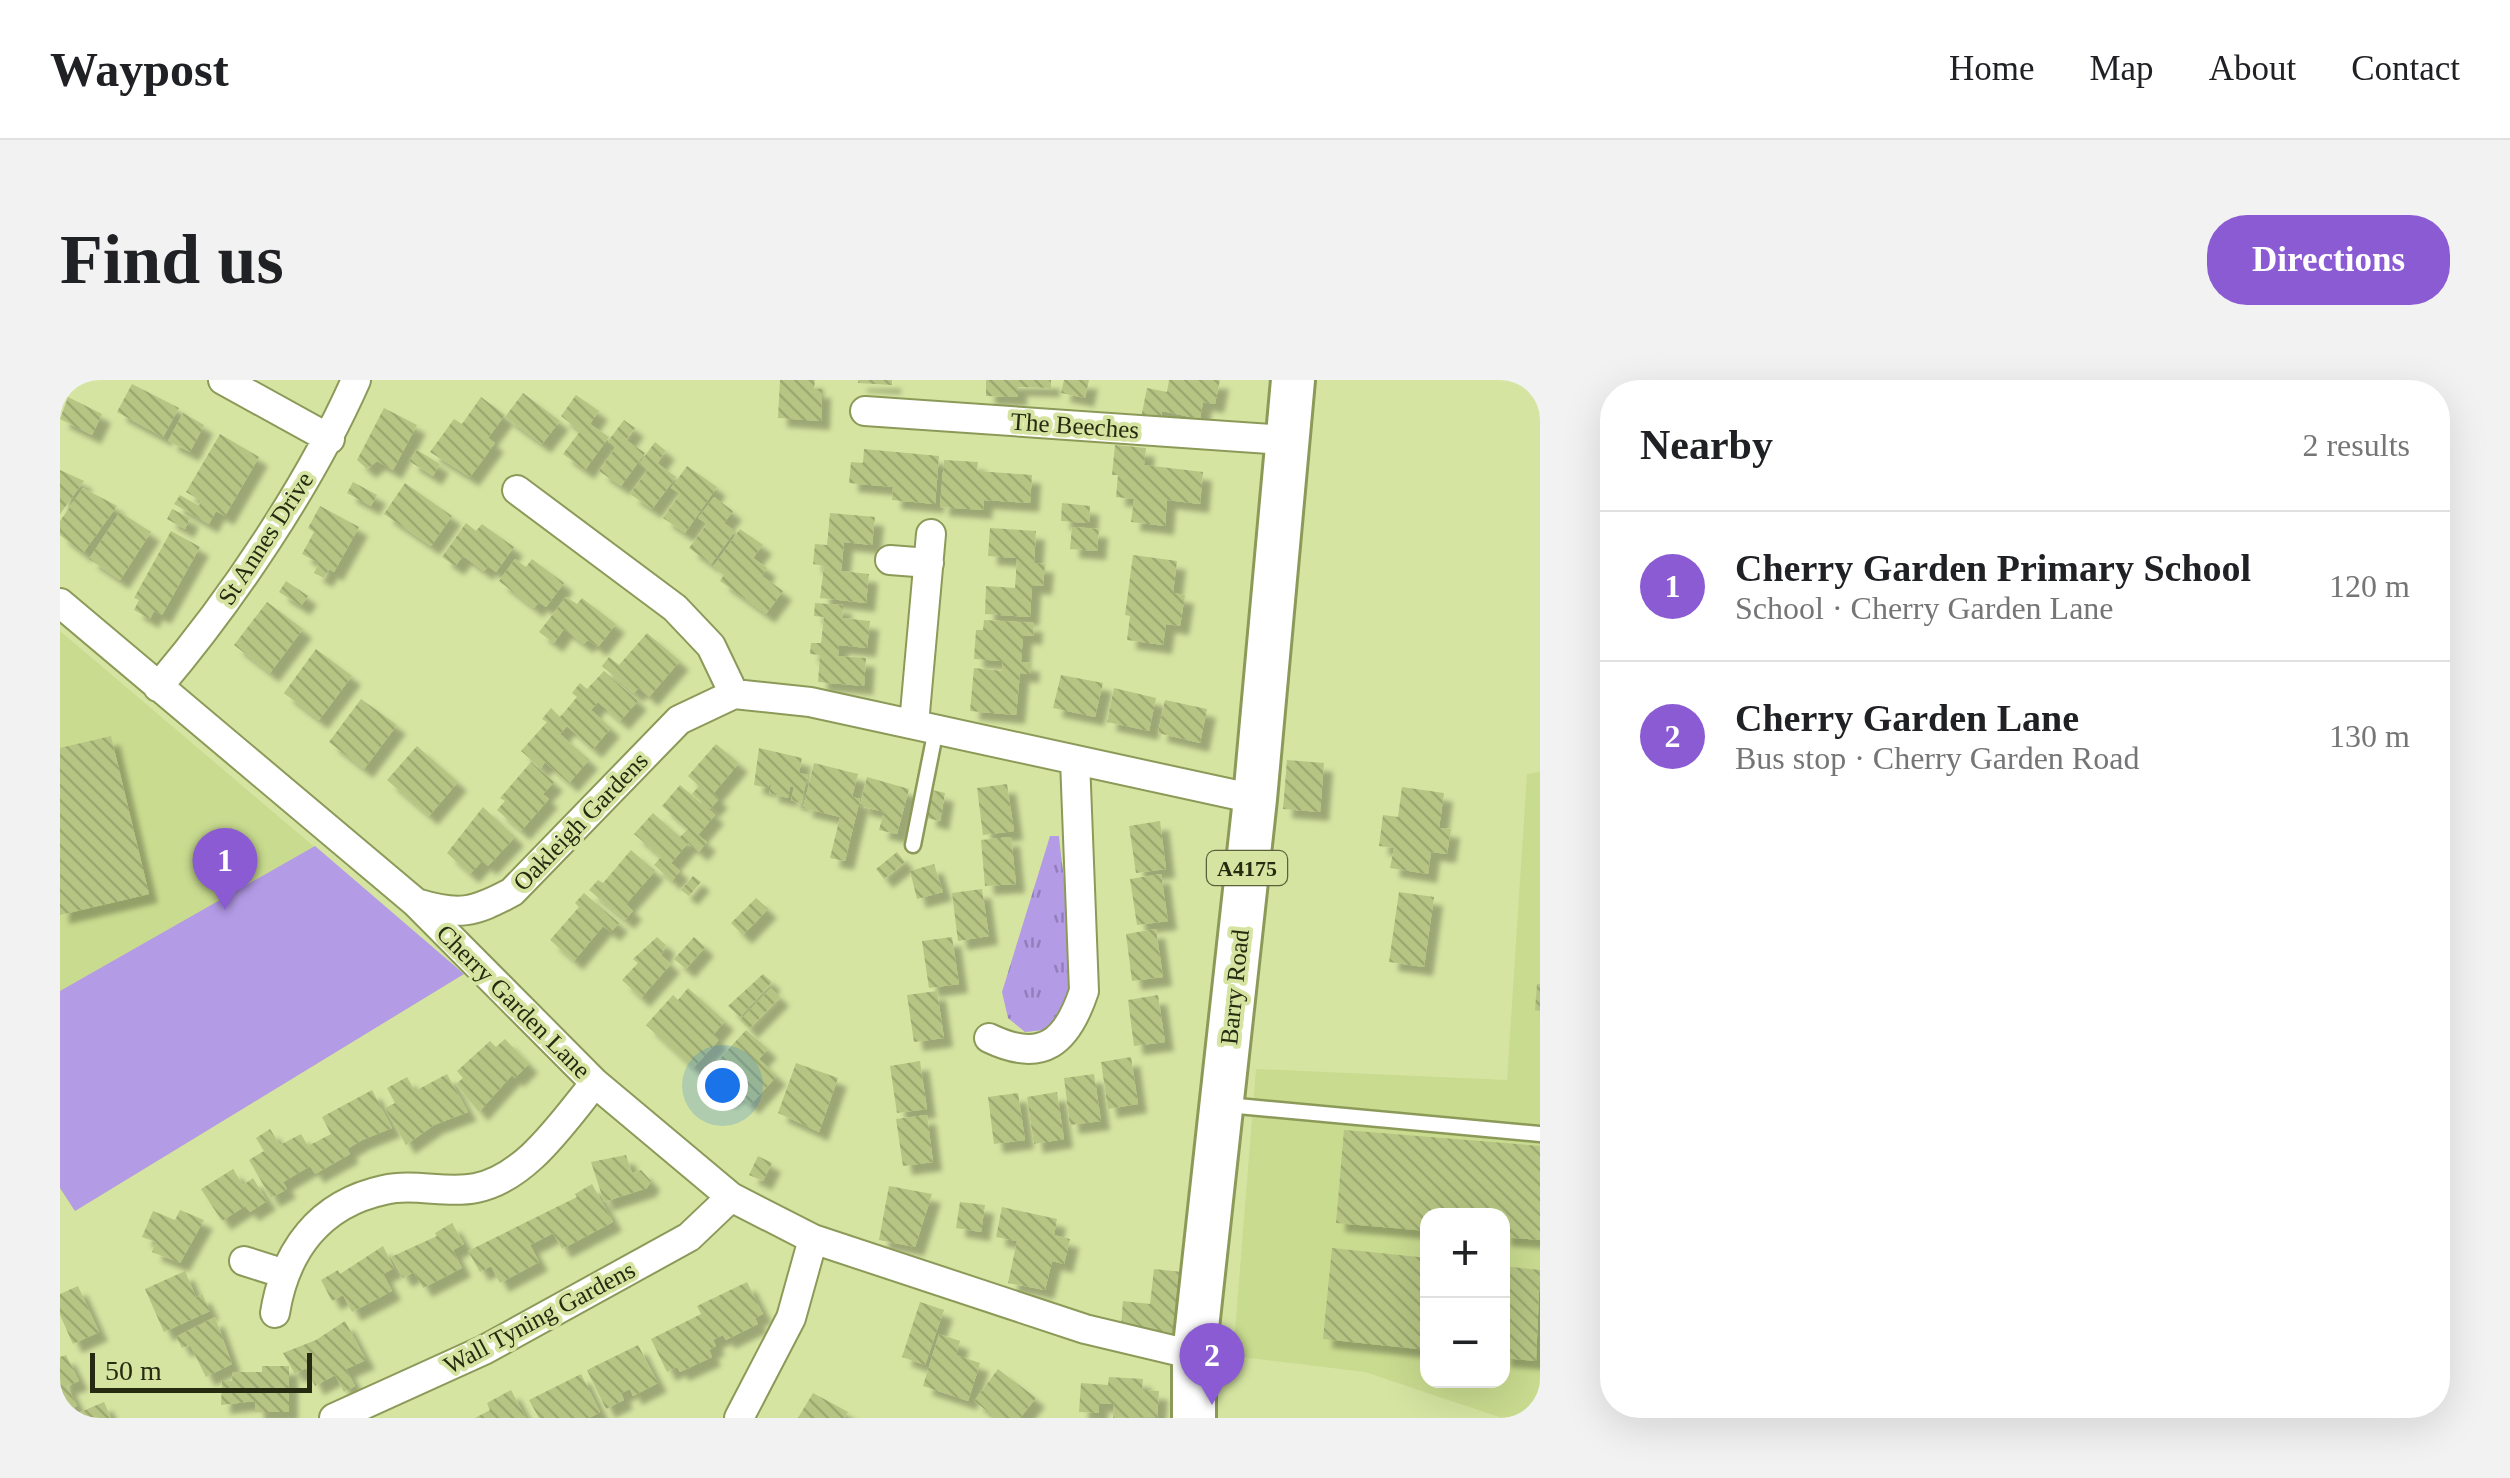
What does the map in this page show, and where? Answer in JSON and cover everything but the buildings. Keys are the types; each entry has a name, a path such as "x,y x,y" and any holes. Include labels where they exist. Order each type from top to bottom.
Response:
{"main road":[{"name":"Barry Road","path":"1194,1355 1255,799 1293,380"},
{"name":"A4175","path":"1194,1355 1194,1418"}],"street":[{"path":"224,380 330,440"},
{"name":"St Annes Drive","path":"158,687 196,642 330,440 356,380"},
{"name":"The Beeches","path":"866,411 1285,440"},
{"path":"517,490 675,608 711,646 734,694 810,702 1255,799"},
{"path":"925,726 932,534"},
{"path":"890,560 929,564"},
{"name":"Cherry Garden Lane","path":"60,603 415,902 595,1083 732,1196 813,1239 1085,1329 1194,1355"},
{"name":"Oakleigh Gardens","path":"415,902 449,913 480,910 512,892 679,720 734,694"},
{"path":"990,1038 1011,1048 1042,1050 1072,1027 1084,991 1075,760"},
{"path":"274,1313 282,1273 303,1238 336,1210 384,1190 477,1188 512,1172 595,1083"},
{"name":"Wall Tyning Gardens","path":"334,1418 484,1350 654,1256 688,1236 732,1196"},
{"path":"740,1418 791,1318 813,1239"},
{"path":"244,1261 282,1273"}],"lane":[{"path":"913,845 925,726"},
{"path":"1222,1104 1540,1134"}],"shaded area":[{"path":"60,631 464,974 75,1211 60,1188"},
{"path":"1540,772 1540,1418 1502,1418 1365,1372 1233,1356 1256,1069 1507,1080 1527,774"}],"green space":[{"path":"1050,836 1059,836 1067,909 1067,994 1061,1015 1049,1028 1025,1032 1008,1018 1002,992"},
{"path":"315,846 464,974 75,1211 60,1188 60,991"}],"place":[{"name":"Cherry Garden Primary School","path":"225,910"},
{"name":"Cherry Garden Lane","path":"1212,1405"}]}
